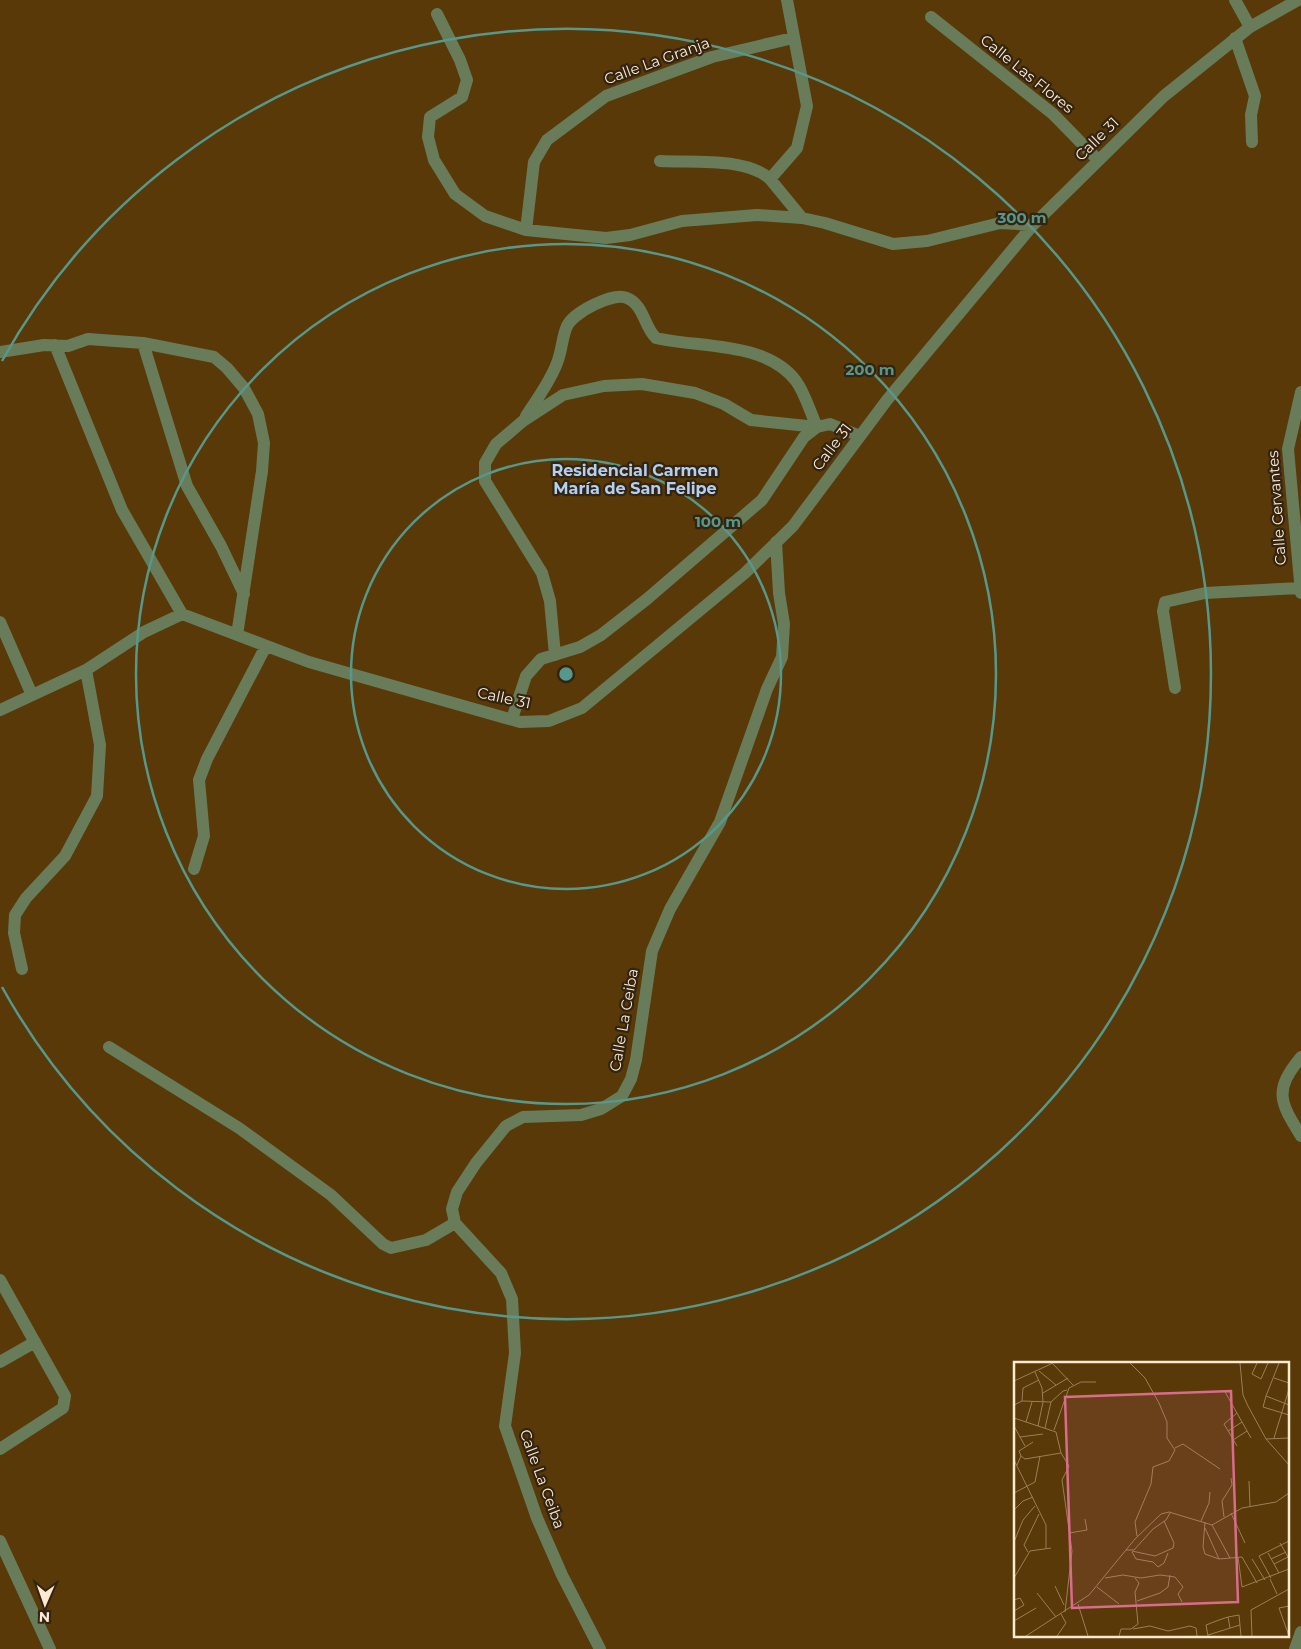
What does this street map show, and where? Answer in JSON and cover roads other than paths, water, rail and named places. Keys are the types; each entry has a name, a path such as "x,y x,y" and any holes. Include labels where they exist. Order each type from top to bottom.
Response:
{"street":[{"path":"770,179 797,148 807,106 787,0"},
{"path":"1235,0 1250,27"},
{"name":"Calle 31","path":"182,614 309,662 520,722 549,721 582,708 745,573 793,526 887,400 1033,225 1098,160 1164,96 1235,38 1250,27 1298,0"},
{"path":"437,14 460,60 467,80 462,96 430,117 428,138 434,160 455,194 485,216 526,230 606,238 630,235 682,221 757,215 802,218 825,223 893,244 927,241 1000,223 1033,225"},
{"name":"Calle Las Flores","path":"931,18 1053,114 1098,160"},
{"name":"Calle La Granja","path":"526,230 534,162 547,140 606,96 712,57 793,38"},
{"path":"1235,38 1255,96 1250,114 1252,142"},
{"path":"660,161 734,164 762,172 802,218"},
{"path":"523,421 545,388 557,363 568,325 577,314 592,306 621,297 628,298 637,305 656,338 723,347 763,357 784,368 797,382 817,427"},
{"path":"0,352 55,345 68,346 88,339 143,343 214,358 227,368 244,388 258,414 264,442 262,471 236,635"},
{"path":"143,343 187,486 221,546 244,594"},
{"path":"0,710 86,670 144,632 182,614 122,510 55,345"},
{"path":"555,655 550,601 542,573 485,481 485,463 496,444 523,421 563,395 604,386 642,384 694,393 724,404 751,420 817,427 830,424 860,436"},
{"name":"Calle Cervantes","path":"1301,392 1288,449 1301,590"},
{"path":"512,719 526,676 541,659 580,647 600,635 647,599 762,500 804,437 817,427"},
{"name":"Calle La Ceiba","path":"600,1649 562,1575 537,1518 505,1426 515,1353 512,1299 501,1273 455,1223 452,1209 457,1192 476,1163 506,1126 523,1117 581,1115 601,1109 622,1096 631,1079 636,1060 652,951 670,909 720,822 767,690 782,657 784,624 779,593 776,542"},
{"path":"1175,688 1163,611 1165,602 1205,593 1301,590"},
{"path":"0,622 32,695"},
{"path":"194,869 204,836 199,780 207,759 266,646"},
{"path":"22,969 14,932 15,915 26,898 65,856 97,796 100,745 86,670"},
{"path":"109,1047 239,1128 331,1195 384,1244 391,1248 426,1240 455,1223"},
{"path":"1301,1057 1283,1084 1284,1107 1301,1136"},
{"path":"0,1280 64,1396 63,1408 0,1449"},
{"path":"0,1362 35,1342"},
{"path":"0,1541 50,1649"},
{"path":"1295,1649 1301,1632"}],"district":[{"name":"Residencial Carmen María de San Felipe","path":"635,479"}]}
